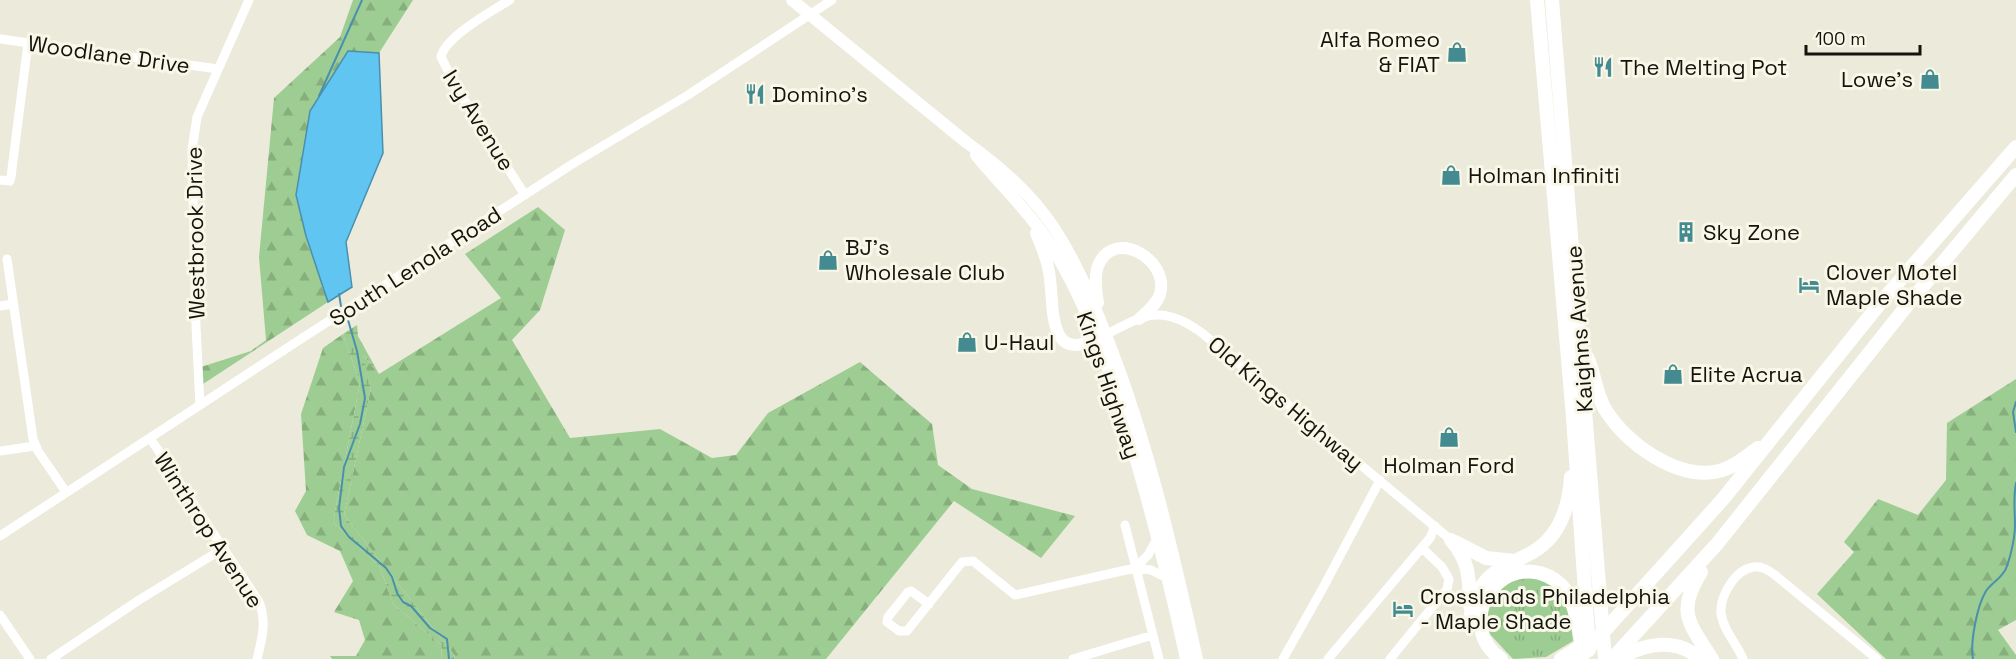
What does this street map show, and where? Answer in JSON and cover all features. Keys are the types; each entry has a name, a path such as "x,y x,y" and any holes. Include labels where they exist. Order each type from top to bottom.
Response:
{"highway":[{"name":"Kaighns Avenue","path":"1537,0 1574,430 1589,659"},
{"name":"Kaighns Avenue","path":"1552,0 1581,343 1593,531 1612,653"},
{"path":"1612,653 1619,614 1717,506 1889,293 2016,147"},
{"path":"1612,653 1718,544 1917,294 2016,175"},
{"path":"1581,343 1590,363 1598,394 1609,415 1640,445 1671,465 1685,471 1699,473 1724,470 1775,436"},
{"path":"1471,613 1484,583 1495,573 1543,545 1560,522 1570,491 1574,430"},
{"path":"1451,540 1486,558 1515,561"},
{"path":"1451,540 1468,567 1473,633 1487,659"},
{"path":"1712,659 1690,625 1687,600 1694,582 1718,544"},
{"path":"1501,659 1490,648 1481,629 1480,616 1483,604 1489,592 1502,579 1526,572 1549,577 1566,591 1580,639 1589,659"},
{"path":"1569,658 1583,645 1612,653 1648,646 1669,645 1688,650 1700,659"}],"main road":[{"name":"Kings Highway","path":"792,0 1006,173 1054,227 1099,316"},
{"name":"Kings Highway","path":"966,142 989,171 1028,212 1050,243 1101,337 1143,441 1197,659"},
{"path":"1028,212 1049,270 1057,334 1064,342 1073,346 1082,346 1101,337 1096,278 1098,266 1108,253 1126,248 1137,250 1147,256 1155,267 1160,280 1161,292 1159,298 1139,319"},
{"name":"Kings Highway","path":"1101,337 1157,539 1186,659"}],"street":[{"name":"Westbrook Drive","path":"200,405 192,150 197,117 249,0"},
{"name":"Ivy Avenue","path":"510,0 454,37 442,51 441,57 443,64 525,195"},
{"name":"South Lenola Road","path":"0,537 574,163 688,95 832,0"},
{"name":"Woodlane Drive","path":"0,39 218,69"},
{"path":"5,181 28,43"},
{"path":"7,259 31,431 36,446 66,492"},
{"path":"0,306 13,304"},
{"name":"Old Kings Highway","path":"1101,337 1139,319 1164,314 1176,316 1188,322 1451,540"},
{"name":"Winthrop Avenue","path":"150,438 255,595 262,609 264,626 257,659"},
{"path":"0,451 36,446"},
{"path":"1283,659 1380,480"},
{"path":"1125,525 1159,659"},
{"path":"1334,657 1430,538 1435,526"},
{"path":"1135,568 1148,555 1157,539"},
{"path":"51,659 139,600 224,548"},
{"path":"1390,659 1447,589 1449,579 1442,567 1422,548"},
{"path":"929,604 911,591 908,592 888,617 887,622 899,632 907,631 929,604 962,562 968,561 973,561 1015,596 1135,568 1151,570 1167,578"},
{"path":"1743,659 1723,621 1722,604 1724,596 1737,576 1755,566 1762,567 1775,575 1876,659"},
{"path":"0,615 30,659"},
{"path":"1073,659 1153,635"}],"green space":[{"path":"353,0 413,0 379,53 348,51 296,196 306,236 328,302 203,384 201,367 251,351 266,340 259,257 274,98 340,37"},
{"path":"538,207 565,230 540,310 512,340 570,438 660,429 712,458 736,455 768,413 860,362 932,424 938,465 972,489 1075,516 1041,558 954,501 826,659 454,659 455,656 344,515 371,388 362,354 379,374 501,298 465,254"},
{"path":"357,325 358,336 379,374 363,355 371,388 344,515 455,656 454,659 442,659 441,645 393,604 380,567 333,522 360,383 343,334"},
{"path":"343,334 360,383 333,522 380,567 393,604 441,645 442,659 332,659 330,656 356,656 365,640 359,620 334,612 353,581 340,551 307,535 295,511 306,491 301,414 323,348"},
{"path":"2016,379 2016,620 1998,630 2016,655 2016,659 1886,659 1817,594 1854,552 1844,542 1878,499 1918,515 1946,480 1947,423"},
{"path":"1517,576 1548,580 1569,605 1573,641 1546,657 1513,659 1486,630 1488,601"}],"water":[{"path":"348,51 379,53 383,153 346,242 352,287 328,302 306,236 296,195 310,111"}],"waterway":[{"path":"319,96 362,0"},
{"path":"339,294 341,306"},
{"path":"348,320 357,351 365,398 360,424 344,467 339,508 341,526 349,537 386,568 403,602 411,606 430,628 447,639 449,659"},
{"path":"2016,402 2013,412 2016,432"},
{"path":"1973,659 1973,634 1980,606 1986,591 2005,570 2011,551 2015,530 2016,483"}],"place":[{"name":"Alfa Romeo & FIAT","path":"1457,52"},
{"name":"The Melting Pot","path":"1603,67"},
{"name":"Lowe's","path":"1930,79"},
{"name":"Domino's","path":"755,94"},
{"name":"Holman Infiniti","path":"1451,175"},
{"name":"Sky Zone","path":"1686,232"},
{"name":"BJ's Wholesale Club","path":"828,260"},
{"name":"Clover Motel Maple Shade","path":"1809,285"},
{"name":"U-Haul","path":"967,342"},
{"name":"Elite Acrua","path":"1673,374"},
{"name":"Holman Ford","path":"1449,437"},
{"name":"Crosslands Philadelphia - Maple Shade","path":"1403,609"}]}
